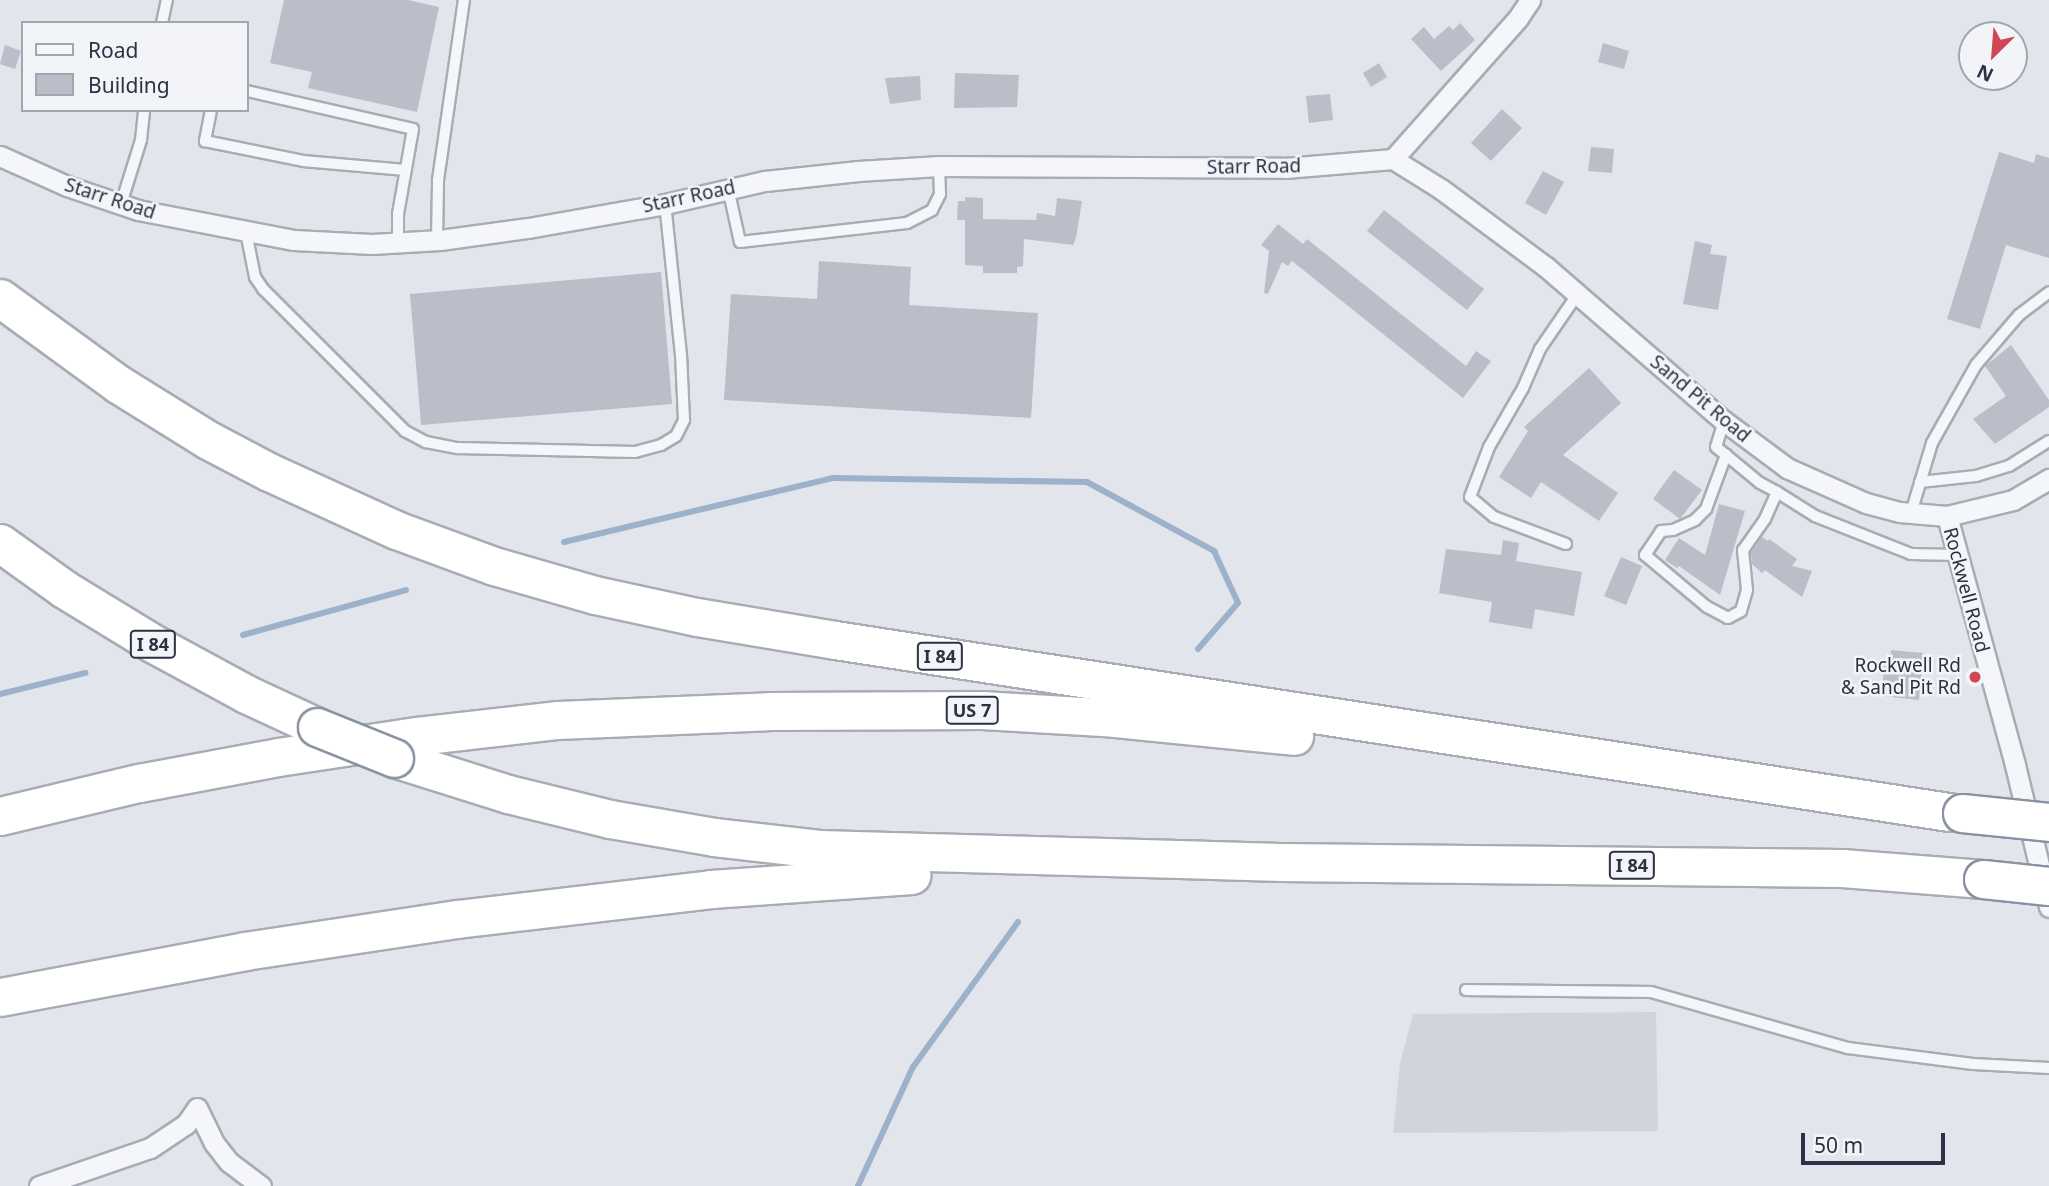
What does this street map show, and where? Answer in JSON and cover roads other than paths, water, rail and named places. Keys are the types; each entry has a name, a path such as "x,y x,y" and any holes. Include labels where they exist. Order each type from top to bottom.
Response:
{"highway":[{"name":"I 84","path":"0,298 118,384 208,440 269,472 396,530 494,566 595,595 685,615 835,640 1955,812 2049,822"},
{"name":"I 84","path":"0,543 134,632 215,678 317,727 394,758 474,785 565,809 646,826 761,844 889,853 1281,862 1842,868 2049,886"},
{"name":"US 7","path":"0,816 208,770 349,746 476,729 628,716 900,710 1048,713 1191,724 1318,738 1633,785 1955,812"},
{"path":"0,997 245,951 358,934 553,907 778,883 1281,862"},
{"path":"0,1018 105,989 358,934"}],"street":[{"path":"1393,159 1518,18 1530,0"},
{"name":"Starr Road","path":"0,156 67,186 121,204 246,232 295,240 398,243 528,228 665,204 728,188 858,171 939,166 1285,168 1393,159"},
{"name":"Sand Pit Road","path":"1393,159 1441,189 1577,295 1724,421 1787,468 1866,503 1910,513 1947,516 2013,500 2049,479"},
{"name":"Rockwell Road","path":"1947,516 2015,765 2049,907"},
{"path":"40,1186 150,1148 186,1124 198,1108 214,1143 229,1161 261,1186"}],"lane":[{"path":"162,21 167,0"},
{"path":"437,240 438,180 464,0"},
{"path":"248,91 413,129 398,214 398,243"},
{"path":"121,204 141,140 144,112"},
{"path":"211,112 205,141 303,160 406,170"},
{"path":"728,188 740,242 907,223 932,210 940,194 939,166"},
{"path":"246,232 255,277 263,289 405,431 426,442 458,448 621,452 661,445 676,436 684,421 681,355 665,204"},
{"path":"1910,513 1932,443 1976,365 2019,315 2049,292"},
{"path":"1566,544 1494,517 1470,497 1489,447 1523,388 1540,349 1577,295"},
{"path":"1724,421 1716,447 1760,483 1815,516 1911,554 1956,555"},
{"path":"1920,482 1976,476 2010,466 2049,442"},
{"path":"1726,455 1706,509 1695,520 1672,530 1661,531 1645,555 1707,607 1728,618 1741,611 1747,590 1743,550 1765,519 1777,492"},
{"path":"1466,990 1651,992 1848,1048 1973,1064 2040,1070 2049,1068"}],"waterway":[{"path":"564,542 833,478 1087,482 1214,551 1238,603 1198,649"},
{"path":"243,635 406,590"},
{"path":"0,694 85,673"},
{"path":"858,1186 913,1067 1018,922"}],"place":[{"name":"Rockwell Rd & Sand Pit Rd","path":"1975,677"}]}
